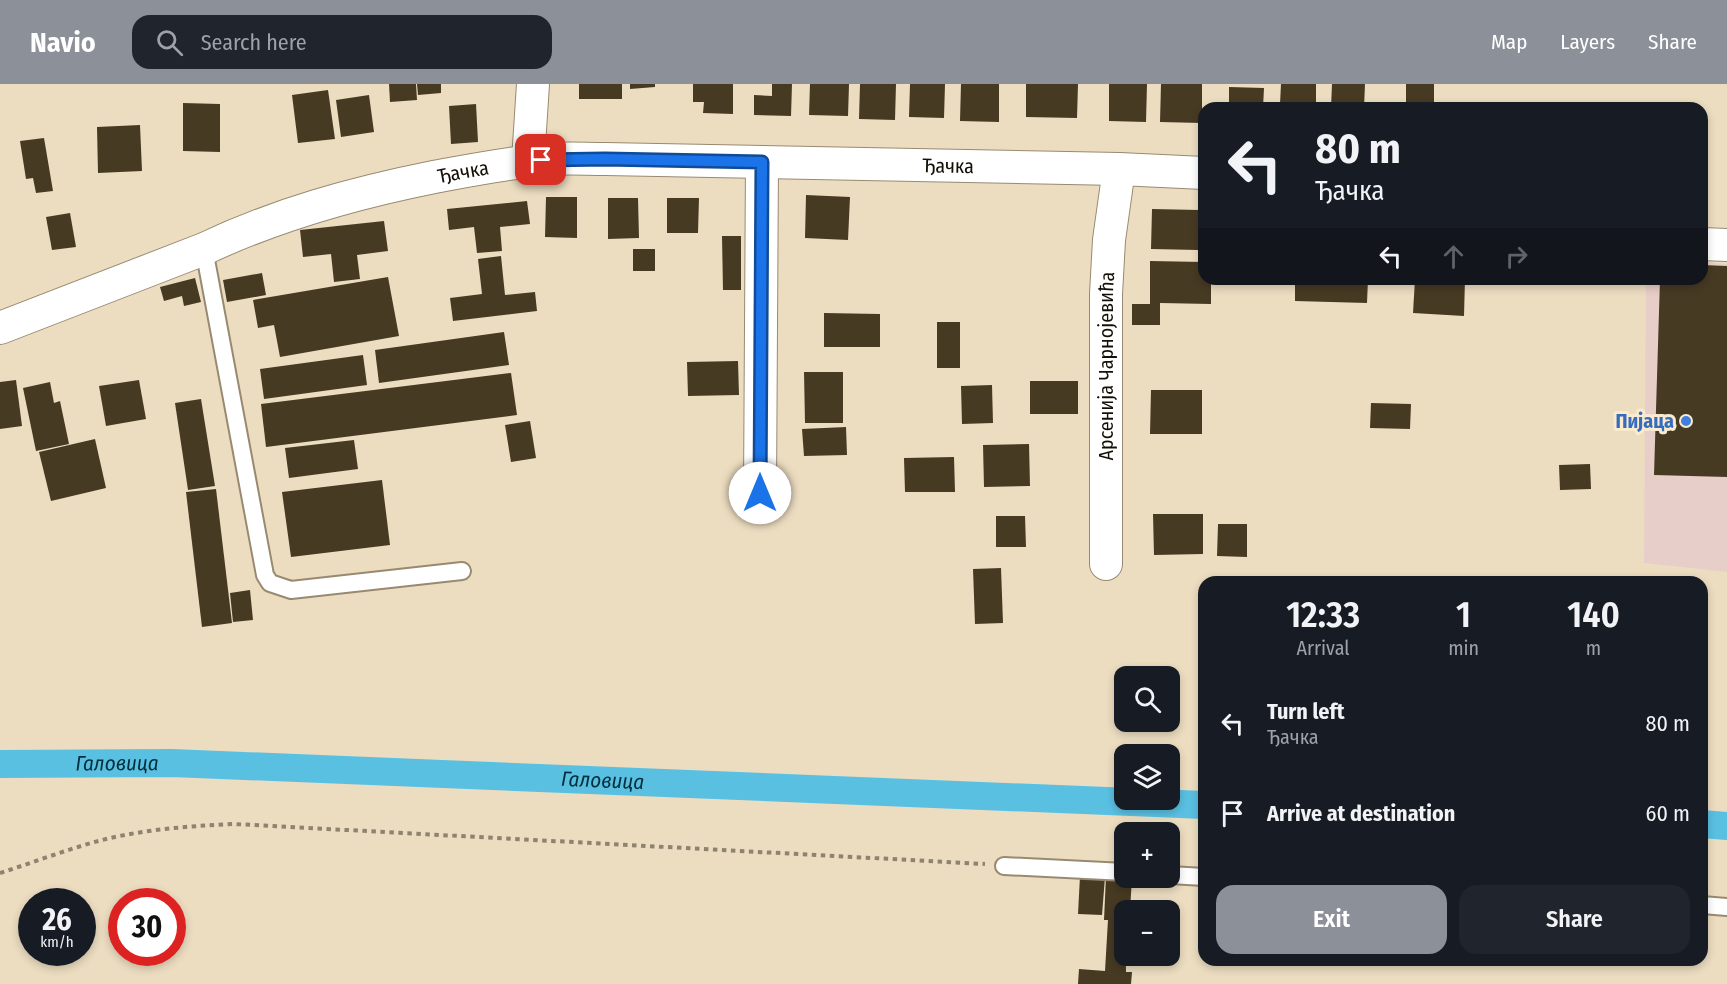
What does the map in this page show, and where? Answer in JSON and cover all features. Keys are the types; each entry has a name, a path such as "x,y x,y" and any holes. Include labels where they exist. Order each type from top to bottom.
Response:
{"street":[{"path":"528,161 533,84"},
{"name":"Ђачка","path":"0,328 225,239 347,196 459,172 528,161 605,159 1119,169 1198,173"},
{"path":"760,493 762,162"},
{"name":"Арсенија Чарнојевића","path":"1106,564 1106,294 1109,240 1119,169"},
{"path":"1708,244 1727,245"}],"lane":[{"path":"204,249 265,575 270,583 291,590 462,571"},
{"path":"1004,866 1114,871"},
{"path":"1180,876 1198,877"},
{"path":"1708,905 1727,907"}],"path":[{"path":"0,873 81,846 131,834 160,829 234,824 1004,866"}],"shaded area":[{"name":"Пијаца","path":"1708,262 1727,264 1727,572 1644,563 1646,285 1708,285"}],"building":[{"path":"389,84 416,84 417,100 390,102"},
{"path":"417,84 441,84 441,93 418,95"},
{"path":"579,84 622,84 622,99 579,99"},
{"path":"630,84 655,84 655,87 630,89"},
{"path":"693,84 733,84 733,114 703,113 704,102 693,102"},
{"path":"772,84 792,84 791,116 754,115 754,95 772,96"},
{"path":"810,84 849,84 848,116 809,115"},
{"path":"860,84 896,84 895,120 859,119"},
{"path":"910,84 945,84 944,118 909,117"},
{"path":"961,84 999,84 999,122 960,121"},
{"path":"1026,84 1078,84 1077,118 1026,117"},
{"path":"1109,84 1147,84 1146,122 1109,121"},
{"path":"1161,84 1202,84 1202,102 1198,102 1198,123 1160,122"},
{"path":"1281,84 1316,84 1316,102 1280,102"},
{"path":"1332,84 1365,84 1364,102 1331,102"},
{"path":"1406,84 1434,84 1434,102 1406,102"},
{"path":"1229,87 1264,88 1263,102 1229,102"},
{"path":"328,90 335,139 298,143 292,95"},
{"path":"369,95 374,132 341,137 336,100"},
{"path":"183,103 220,104 220,152 183,151"},
{"path":"476,104 478,142 451,144 449,106"},
{"path":"140,125 142,171 98,173 97,127"},
{"path":"44,138 53,191 36,193 33,178 26,179 20,141"},
{"path":"806,195 850,197 848,240 805,238"},
{"path":"546,197 577,197 577,238 545,237"},
{"path":"608,198 638,198 639,238 608,239"},
{"path":"667,198 699,198 698,233 667,233"},
{"path":"527,201 530,224 500,227 502,251 477,253 474,227 449,230 447,209"},
{"path":"1152,209 1198,210 1198,250 1151,249"},
{"path":"70,213 76,247 52,250 46,217"},
{"path":"384,221 388,251 357,255 360,279 334,282 331,254 303,257 300,230"},
{"path":"722,236 741,236 741,290 723,290"},
{"path":"633,249 655,249 655,271 633,271"},
{"path":"501,256 505,295 535,292 537,311 453,321 450,298 482,294 478,259"},
{"path":"1150,261 1198,262 1198,285 1211,285 1211,304 1160,303 1160,325 1132,325 1132,304 1150,304"},
{"path":"1708,265 1727,266 1727,477 1654,475 1660,285 1708,285"},
{"path":"262,273 266,295 227,302 223,280"},
{"path":"388,277 399,336 280,357 274,325 258,328 253,300"},
{"path":"195,278 201,302 184,306 182,296 164,301 160,287"},
{"path":"1295,285 1368,285 1367,303 1295,301"},
{"path":"1415,285 1465,285 1464,316 1413,313"},
{"path":"824,313 880,314 880,347 824,347"},
{"path":"937,322 960,322 960,368 937,368"},
{"path":"504,332 509,365 379,383 375,350"},
{"path":"363,355 367,385 264,399 260,369"},
{"path":"738,361 739,395 688,396 687,362"},
{"path":"804,372 843,372 843,423 805,423"},
{"path":"511,373 517,415 266,447 261,404"},
{"path":"16,380 22,426 0,429 0,382"},
{"path":"139,380 146,419 106,426 99,386"},
{"path":"1030,381 1078,381 1078,414 1030,414"},
{"path":"50,382 54,403 60,401 69,444 36,451 23,388"},
{"path":"992,385 993,423 962,424 961,386"},
{"path":"1151,390 1202,390 1202,434 1150,434"},
{"path":"201,399 215,486 188,490 175,403"},
{"path":"1371,403 1411,404 1410,429 1370,428"},
{"path":"530,421 536,458 511,462 505,425"},
{"path":"846,427 847,455 804,456 802,429"},
{"path":"95,439 106,488 51,501 39,452"},
{"path":"354,440 358,469 289,478 285,448"},
{"path":"1029,444 1030,486 984,487 983,445"},
{"path":"954,457 955,492 905,492 904,458"},
{"path":"1590,464 1591,489 1560,490 1559,465"},
{"path":"382,480 390,545 291,557 282,492"},
{"path":"216,489 232,623 202,627 186,492"},
{"path":"1153,514 1203,514 1203,554 1154,555"},
{"path":"996,516 1025,516 1026,547 996,547"},
{"path":"1218,524 1247,524 1247,557 1217,556"},
{"path":"1001,568 1003,623 975,624 973,569"},
{"path":"250,590 253,620 233,622 230,593"},
{"path":"1080,876 1105,877 1102,915 1078,914"},
{"path":"1106,876 1114,877 1114,888 1131,888 1131,900 1114,900 1114,966 1126,966 1126,972 1132,972 1131,984 1078,984 1079,969 1105,971 1108,920 1104,920"}],"waterway":[{"name":"Галовица","path":"0,764 172,763 1198,805"},
{"name":"Галовица","path":"1708,824 1727,826"}],"place":[{"name":"Пијаца","path":"1686,421"}],"route":[{"path":"541,160 762,162 760,493"}]}
